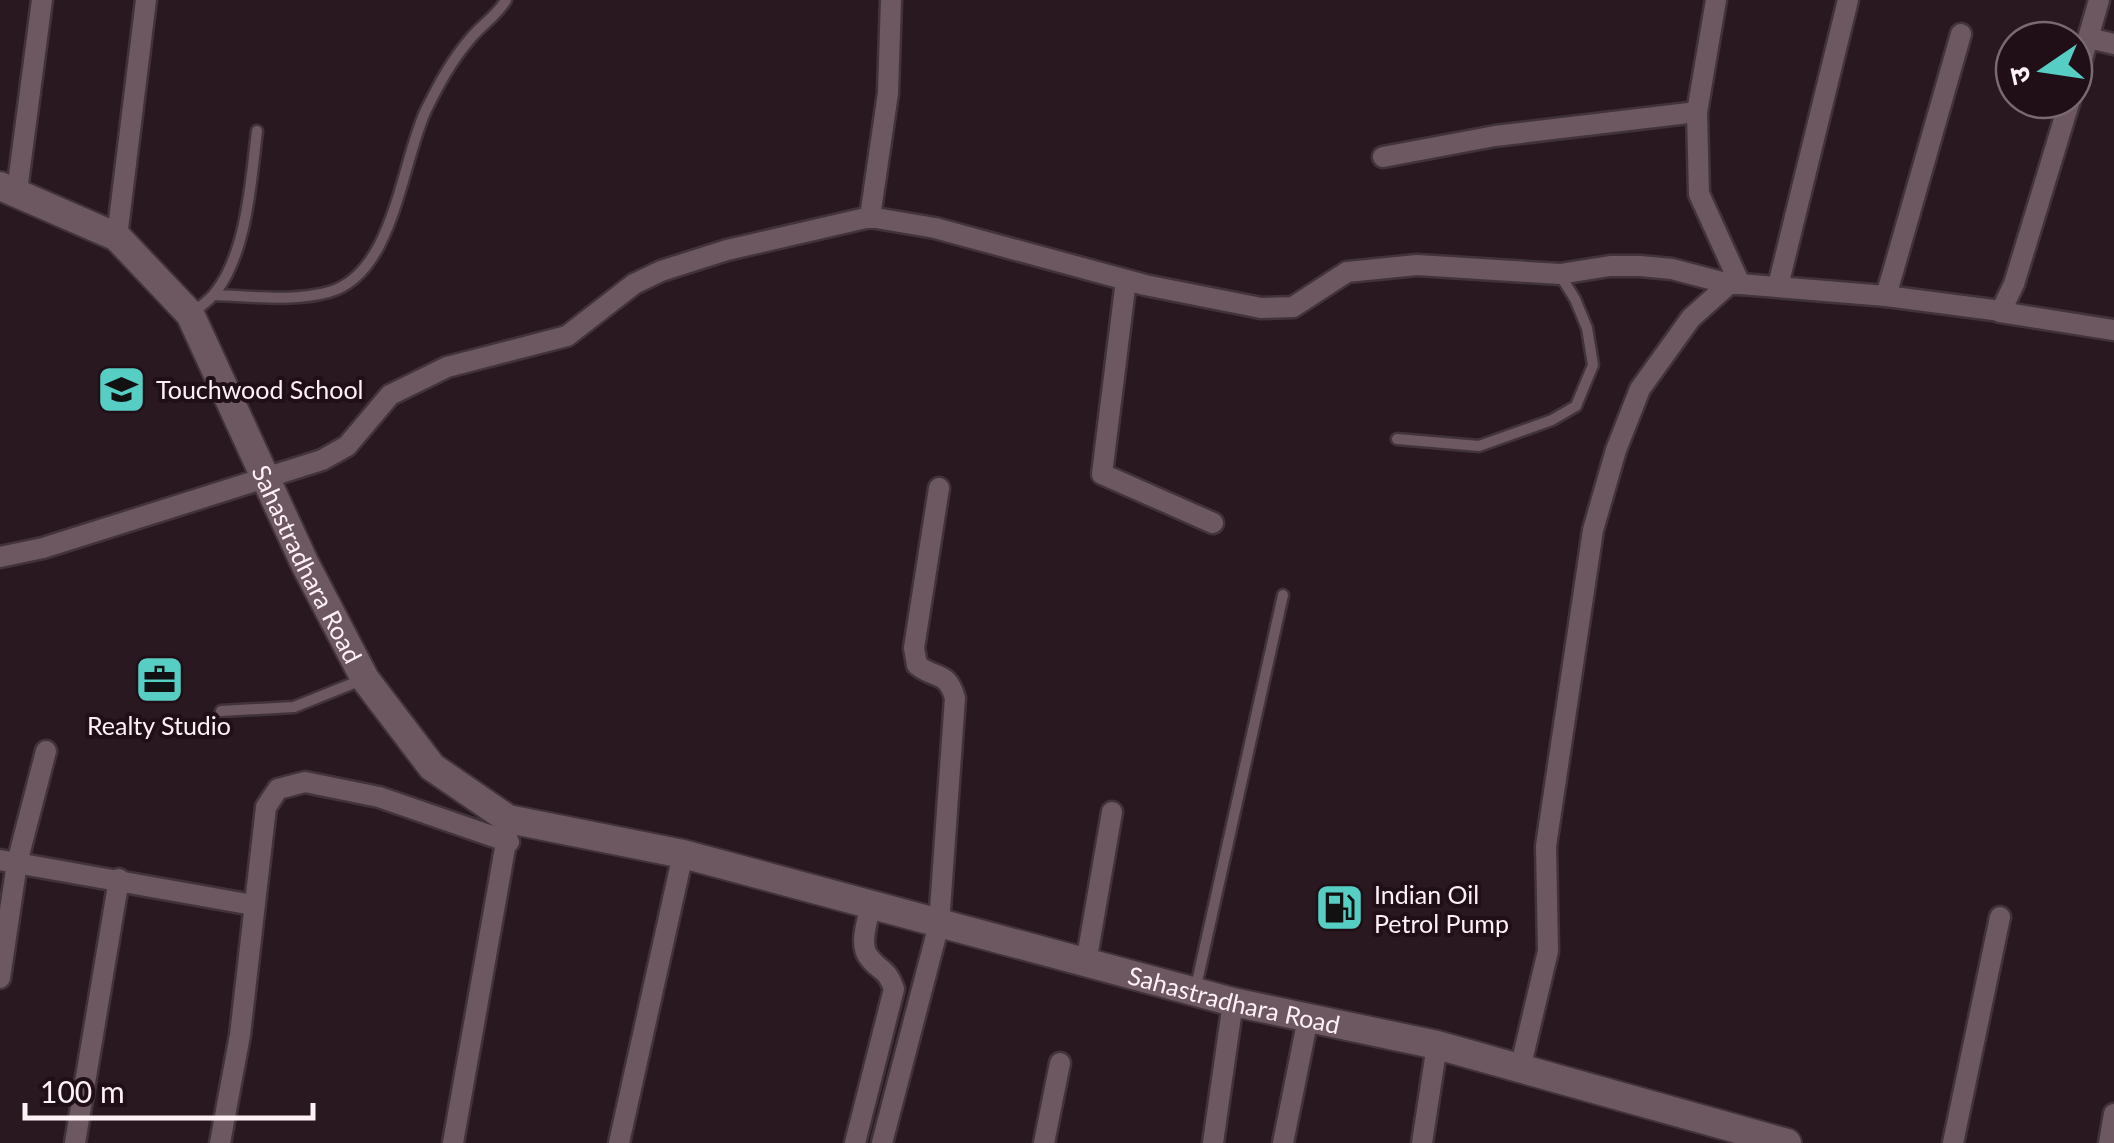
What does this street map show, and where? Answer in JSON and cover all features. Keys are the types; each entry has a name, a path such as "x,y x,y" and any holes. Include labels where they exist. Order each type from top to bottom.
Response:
{"main road":[{"name":"Sahastradhara Road","path":"8,189 117,237 190,314 305,564 365,679 432,767 508,830 683,854 1233,1002 1437,1045 1787,1143"}],"street":[{"path":"8,189 42,0"},
{"path":"117,237 146,0"},
{"path":"870,216 888,93 892,0"},
{"path":"1716,0 1697,112 1699,194 1734,284"},
{"path":"1778,286 1848,0"},
{"path":"1886,296 1961,34"},
{"path":"1383,157 1494,136 1697,112"},
{"path":"2000,312 2014,284 2064,120"},
{"path":"0,558 322,460 347,446 390,395 448,367 567,336 634,284 661,270 726,250 870,216 935,228 1126,280 1261,308 1293,307 1348,272 1374,268 1418,265 1560,274 1640,266 1672,269 1734,284 1886,296 2114,330"},
{"path":"1126,280 1102,474 1212,523"},
{"path":"1520,1068 1548,951 1548,829 1593,530 1616,450 1640,389 1690,318 1734,284"},
{"path":"882,1143 939,924 955,698 945,678 917,665 914,648 939,488"},
{"path":"0,978 8,861 46,751"},
{"path":"220,1143 240,1036 266,806 272,794 305,782 508,830 454,1143"},
{"path":"1086,963 1112,812"},
{"path":"619,1143 683,854"},
{"path":"8,861 254,905"},
{"path":"75,1143 118,879"},
{"path":"856,1143 894,989 888,972 868,956 865,948 871,906"},
{"path":"1953,1143 2000,917"},
{"path":"1213,1143 1233,1002"},
{"path":"1282,1143 1308,1018"},
{"path":"1422,1143 1437,1045"},
{"path":"1044,1143 1060,1063"},
{"path":"2109,1143 2114,1114"}],"lane":[{"path":"214,295 280,298 327,293 348,285 370,261 389,226 420,124 446,69 506,0"},
{"path":"190,314 214,295 230,270 248,203 258,131"},
{"path":"1397,439 1478,446 1552,420 1576,406 1593,364 1587,328 1560,274"},
{"path":"1195,992 1282,594"},
{"path":"221,710 294,707 365,679"}],"place":[{"name":"Touchwood School","path":"121,389"},
{"name":"Realty Studio","path":"159,679"},
{"name":"Indian Oil Petrol Pump","path":"1339,908"}]}
